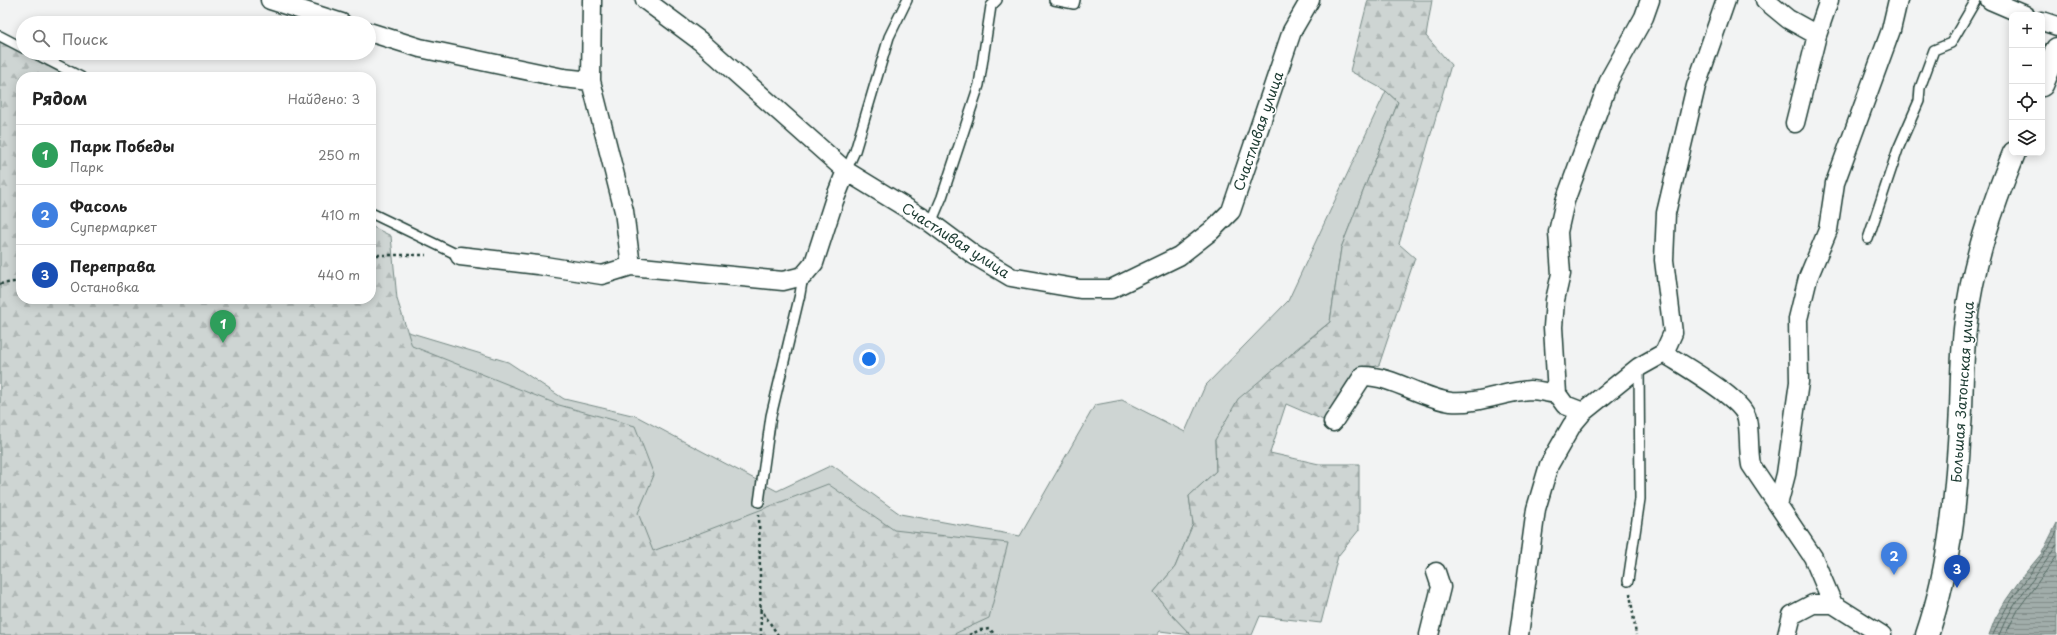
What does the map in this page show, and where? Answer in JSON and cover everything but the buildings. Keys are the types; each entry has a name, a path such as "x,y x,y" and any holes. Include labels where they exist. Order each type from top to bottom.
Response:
{"street":[{"path":"270,0 320,16"},
{"path":"592,0 591,81 624,211 631,266"},
{"name":"Счастливая улица","path":"645,0 700,41 846,171 931,223 974,255 1011,277 1080,289 1112,289 1179,256 1211,231 1231,211 1292,31 1310,0"},
{"path":"1583,412 1565,405 1557,394 1553,327 1555,300 1561,274 1558,232 1565,200 1610,78 1644,17 1650,0"},
{"path":"1519,635 1536,509 1548,464 1572,425 1583,412 1639,367 1664,353 1673,333 1664,260 1666,213 1696,86 1726,0"},
{"path":"1765,0 1788,19 1817,35"},
{"path":"1795,123 1817,35 1828,0"},
{"path":"1778,505 1786,474 1799,382 1798,320 1808,278 1828,230 1835,183 1891,30 1898,0"},
{"path":"1990,0 2018,12"},
{"path":"2045,22 2057,26"},
{"path":"376,34 420,48 563,78 591,81"},
{"path":"2042,84 2057,49"},
{"name":"Большая Затонская улица","path":"1927,635 1950,546 1959,448 1965,323 1970,291 1976,260 1999,189 2013,156"},
{"path":"460,256 538,265 602,276 631,266 783,281 803,276 814,263 834,200 846,171"},
{"path":"1664,353 1734,399 1747,417 1748,450 1751,464 1813,557 1833,604"},
{"path":"1334,422 1363,376 1374,376 1424,395 1450,402 1476,402 1530,390 1557,394"},
{"path":"1429,635 1441,587 1436,572"},
{"path":"1787,635 1792,615 1813,604 1833,604 1882,635"}],"lane":[{"path":"846,171 855,151 890,37 907,0"},
{"path":"931,223 942,197 979,85 991,6 997,0"},
{"path":"1054,0 1074,4 1076,0"},
{"path":"1868,239 1898,149 1919,102 1920,88 1934,50 1951,43 1976,0"},
{"path":"0,36 16,44"},
{"path":"48,60 71,72"},
{"path":"376,215 460,256"},
{"path":"759,502 771,416 803,276"},
{"path":"1628,581 1640,500 1639,367"}],"path":[{"path":"376,255 431,255"},
{"path":"0,284 16,282"},
{"path":"759,502 761,635"},
{"path":"1628,581 1636,635"},
{"path":"760,608 778,635"},
{"path":"970,635 980,630 990,629 995,635"}],"green space":[{"path":"1368,0 1432,0 1426,36 1451,65 1399,244 1415,258 1379,365 1356,373 1328,422 1286,404 1270,453 1319,464 1359,464 1359,530 1338,556 1321,623 1260,616 1252,635 1191,635 1171,614 1154,592 1175,567 1193,524 1189,496 1216,471 1215,440 1238,399 1330,322 1341,248 1398,102 1386,91 1350,71"},
{"path":"0,35 16,44 16,60 46,60 68,72 16,72 16,304 374,304 385,325 508,362 564,399 636,416 777,491 832,465 900,514 1020,536 1095,405 1122,400 1185,432 1205,386 1288,301 1386,91 1398,102 1341,248 1330,322 1295,350 1215,440 1216,471 1189,496 1193,524 1175,567 1154,592 1171,614 1191,635 1160,631 1157,635 0,635"},
{"path":"0,41 16,49 16,60 36,60 59,72 16,72 16,304 376,304 376,228 391,236 397,299 412,346 559,405 635,426 654,475 638,513 653,551 828,484 894,530 1008,543 989,618 952,635 0,635"}],"water":[{"path":"2057,523 2057,635 1989,635 1995,619 2006,600 2022,577 2042,553"}],"place":[{"name":"Парк Победы","path":"223,343"},
{"name":"Фасоль","path":"1894,575"},
{"name":"Переправа","path":"1957,588"}]}
